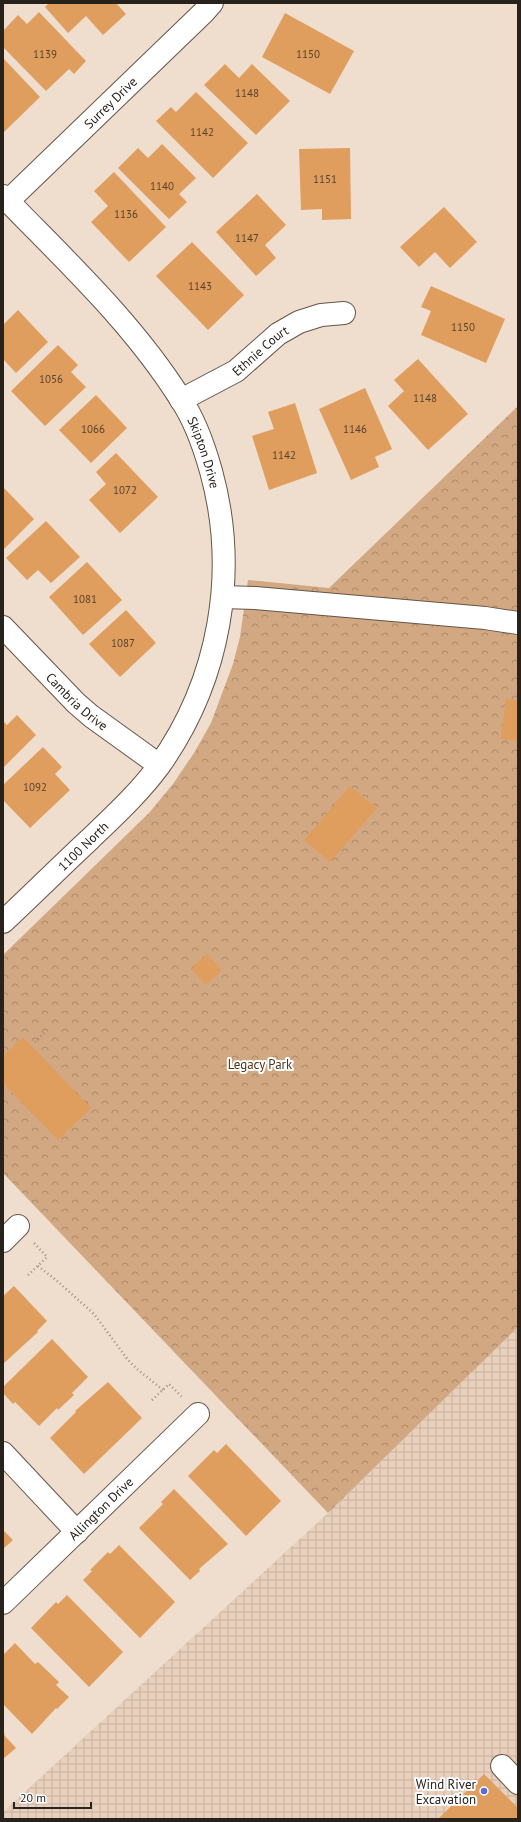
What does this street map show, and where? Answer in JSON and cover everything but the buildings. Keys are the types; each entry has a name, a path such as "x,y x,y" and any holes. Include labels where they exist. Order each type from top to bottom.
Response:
{"street":[{"name":"Surrey Drive","path":"6,198 212,3"},
{"name":"Skipton Drive","path":"6,198 121,319 153,359 181,400 197,432 206,454 214,483 224,544 223,596 218,630 212,655 200,690 187,719 159,765"},
{"name":"Ethnie Court","path":"181,400 236,371 278,334 299,322 321,315 344,313"},
{"path":"223,596 485,618 518,623"},
{"name":"Cambria Drive","path":"3,627 76,703 91,716 159,765"},
{"name":"1100 North","path":"3,922 132,798 159,765"},
{"name":"Allington Drive","path":"3,1603 198,1414"},
{"path":"3,1453 77,1532"},
{"path":"502,1766 518,1783"}],"path":[{"path":"35,1042 46,1031"},
{"path":"28,1275 47,1257"},
{"path":"38,1266 94,1314 136,1369 163,1390"},
{"path":"152,1400 169,1384"}],"shaded area":[{"path":"518,1327 518,1819 3,1819 3,1812 328,1513"}],"green space":[{"name":"Legacy Park","path":"518,406 518,1327 328,1513 3,1173 3,955 149,813 173,784 194,753 211,723 233,664 240,637 248,580 329,588"}],"place":[{"name":"Wind River Excavation","path":"484,1791"}]}
